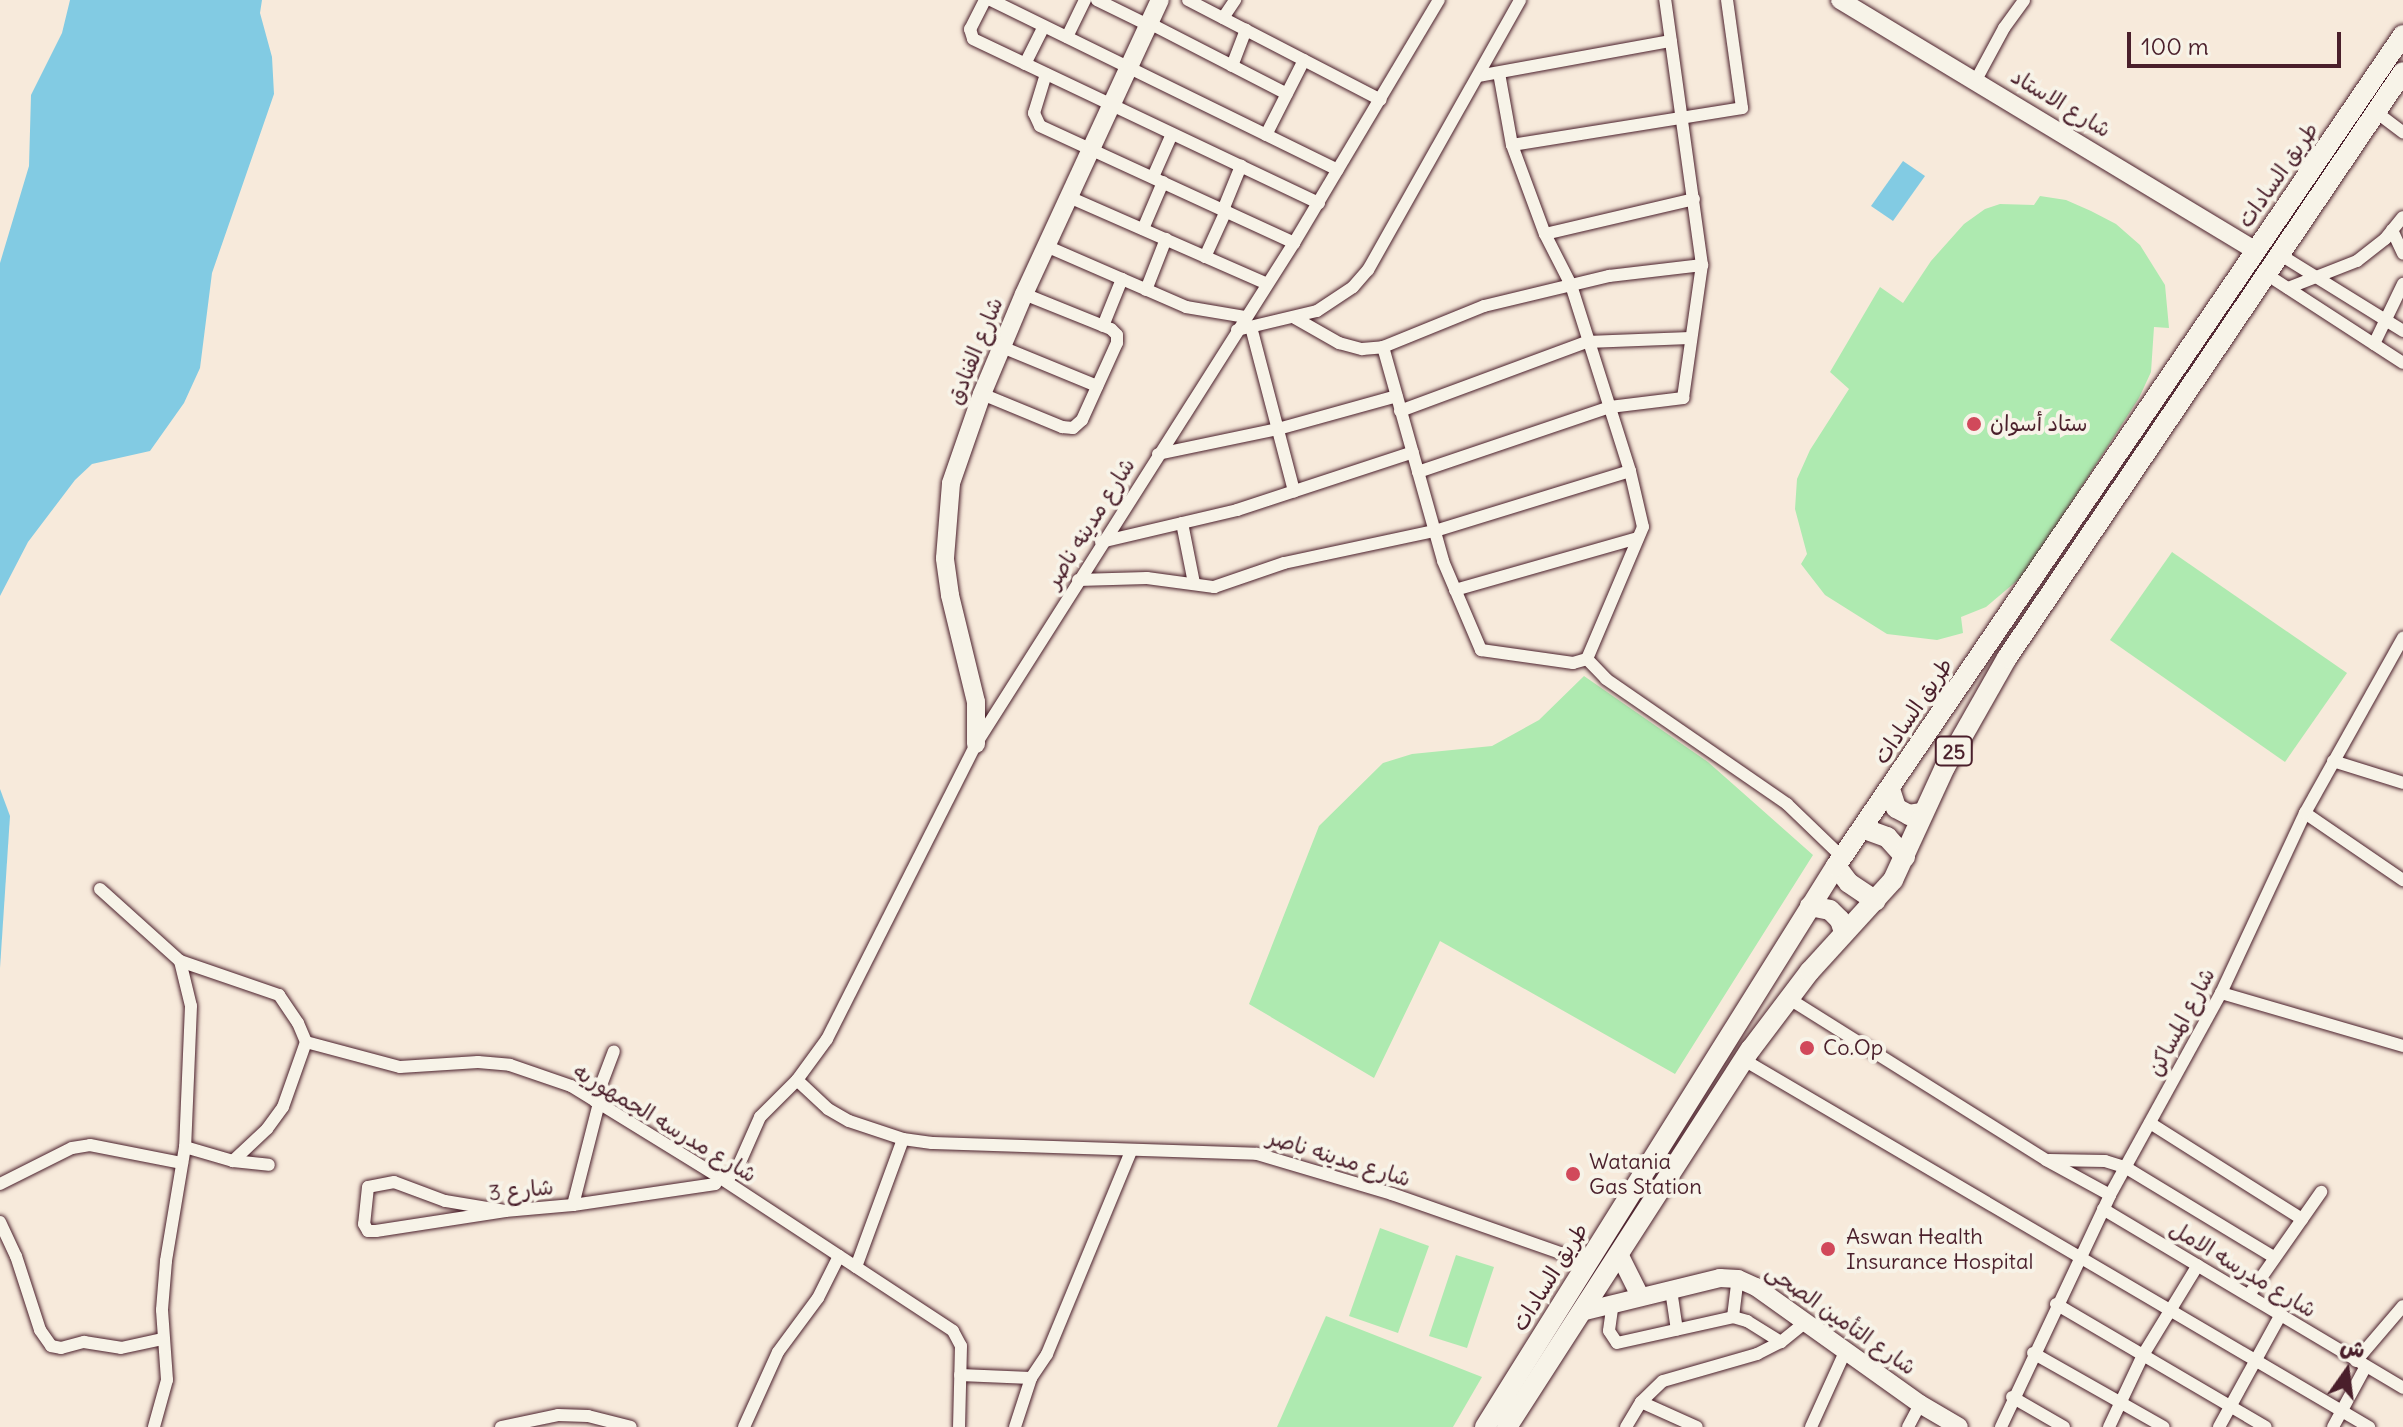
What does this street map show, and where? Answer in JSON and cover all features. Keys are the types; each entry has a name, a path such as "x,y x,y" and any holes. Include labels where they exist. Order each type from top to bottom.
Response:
{"main road":[{"name":"طريق السادات","path":"1485,1427 1839,861 2403,35"},
{"name":"طريق السادات","path":"1507,1427 1585,1311 1744,1060 1788,998 1844,932 1876,901 1905,857 1922,813 1975,712 2024,632 2403,72"},
{"path":"1890,789 1896,808 1909,815 1922,813"},
{"path":"1862,828 1887,837 1905,857"},
{"path":"1839,861 1857,890 1876,901"},
{"path":"1810,906 1830,910 1840,920 1844,932"}],"street":[{"path":"985,0 971,27 971,37 1319,203"},
{"path":"991,0 1338,170"},
{"path":"1067,37 1085,0"},
{"path":"1097,0 1287,94"},
{"name":"شارع الفنادق","path":"976,744 976,702 950,595 946,520 951,483 982,394 1024,294 1160,0"},
{"path":"1188,0 1381,100"},
{"path":"1223,18 1235,0"},
{"path":"1294,491 1249,322 1267,284 1319,203 1439,0"},
{"path":"1046,246 1195,309 1249,322 1295,318 1336,301 1368,270 1520,0"},
{"path":"1418,472 1610,407 1683,398 1702,265 1665,0"},
{"path":"1512,145 1742,108 1727,0"},
{"name":"شارع الاستاد","path":"1840,0 2255,250"},
{"path":"1976,80 2004,28 2024,0"},
{"path":"1025,64 1044,26"},
{"path":"1232,66 1246,30"},
{"path":"1478,76 1671,41"},
{"path":"1266,135 1304,60"},
{"path":"1499,73 1512,145 1545,234 1571,285 1630,471 1643,527 1587,659"},
{"path":"1046,74 1035,120 1294,243"},
{"path":"2376,112 2403,132"},
{"path":"1143,229 1172,134"},
{"path":"1205,257 1241,166"},
{"path":"1069,197 1267,284"},
{"path":"1545,234 1694,199"},
{"path":"2288,288 2357,261 2403,217"},
{"path":"2392,230 2403,254"},
{"path":"1146,290 1166,239"},
{"path":"2279,254 2403,331"},
{"path":"1295,318 1339,343 1362,349 1383,347 1484,306 1609,276 1702,265"},
{"path":"2266,274 2403,363"},
{"path":"1103,326 1122,279"},
{"path":"2374,344 2403,284"},
{"path":"982,394 1068,429 1082,420 1118,339 1115,332 1103,326 1024,294"},
{"name":"شارع مدينه ناصر","path":"719,1177 730,1176 737,1169 760,1117 797,1080 827,1039 976,744 1237,330 1249,322"},
{"path":"1400,411 1587,342 1690,338"},
{"path":"1002,347 1097,386"},
{"path":"1383,347 1435,531 1455,590 1481,650 1573,663 1587,659"},
{"path":"1158,454 1278,429 1397,396"},
{"path":"1101,542 1294,491 1413,452"},
{"path":"1078,580 1147,578 1214,587 1284,563 1435,531 1630,471"},
{"path":"1182,523 1194,583"},
{"path":"1455,590 1638,538"},
{"name":"شارع المساكن","path":"2001,1427 2012,1397 2110,1195 2221,993 2305,813 2403,638"},
{"path":"1587,659 1606,679 1787,804 1839,861"},
{"path":"2333,761 2403,783"},
{"path":"2305,813 2403,880"},
{"path":"100,889 180,961 279,995 298,1023 306,1042 283,1107 267,1129 233,1161"},
{"path":"154,1427 167,1380 163,1339 166,1261 185,1147 191,1006 180,961"},
{"path":"2221,993 2403,1046"},
{"path":"1788,998 2046,1160 2110,1195"},
{"name":"شارع مدرسه الجمهوريه","path":"306,1042 400,1067 478,1062 510,1065 542,1073 597,1102 719,1177 953,1331 961,1346 960,1375"},
{"path":"573,1205 597,1102 614,1051"},
{"path":"1744,1060 2369,1427"},
{"name":"شارع مدينه ناصر","path":"797,1080 828,1109 849,1121 903,1139 1131,1151 1209,1150 1281,1158 1589,1263"},
{"path":"2150,1123 2302,1219"},
{"path":"856,1267 903,1139"},
{"path":"0,1184 72,1148 90,1145 182,1163"},
{"path":"185,1147 233,1161 269,1165"},
{"path":"1015,1427 1031,1378 1047,1354 1131,1151"},
{"path":"2046,1160 2105,1161 2125,1167 2275,1258"},
{"name":"شارع 3","path":"505,1211 445,1201 407,1184 394,1182 368,1187 364,1224 372,1232 715,1184 719,1177"},
{"path":"2249,1295 2321,1192"},
{"name":"شارع مدرسه الامل","path":"2103,1209 2403,1388"},
{"path":"0,1222 16,1256 44,1338 51,1346 61,1348 84,1342 121,1348 163,1339"},
{"path":"1619,1254 1640,1296"},
{"path":"744,1427 778,1352 818,1298 839,1256"},
{"path":"2109,1427 2143,1355 2198,1265"},
{"name":"شارع التأمين الصحى","path":"1585,1311 1720,1278 1738,1279 1807,1321 1845,1352 1959,1427"},
{"path":"1733,1317 1738,1279"},
{"path":"1671,1290 1677,1330"},
{"path":"1613,1302 1609,1331 1617,1343 1733,1317 1747,1321 1781,1342"},
{"path":"2056,1304 2266,1427"},
{"path":"2333,1427 2361,1363 2403,1306"},
{"path":"2219,1427 2281,1314"},
{"path":"1626,1427 1641,1402 1663,1381 1687,1371 1757,1354 1781,1342 1807,1321"},
{"path":"1811,1427 1845,1352"},
{"path":"2033,1353 2164,1427"},
{"path":"959,1427 960,1375 1031,1378"},
{"path":"2012,1397 2064,1427"},
{"path":"1641,1402 1697,1427"},
{"path":"1908,1427 1920,1404"},
{"path":"501,1427 558,1415 588,1416 631,1427"}],"green space":[{"name":"ستاد أسوان","path":"2040,196 2066,200 2091,211 2116,224 2140,245 2165,285 2169,328 2154,327 2151,372 2139,398 2025,574 1986,607 1961,617 1963,633 1937,640 1887,634 1825,595 1801,564 1807,554 1795,509 1797,479 1810,450 1849,389 1830,372 1880,287 1903,303 1931,261 1964,224 1985,209 2000,204 2034,205"},
{"path":"2172,552 2347,673 2285,762 2110,640"},
{"path":"1584,676 1708,762 1813,855 1675,1074 1440,941 1374,1078 1249,1004 1319,826 1383,763 1412,754 1492,746 1539,720"},
{"path":"1380,1228 1429,1246 1398,1333 1349,1316"},
{"path":"1456,1255 1494,1267 1467,1348 1429,1336"},
{"path":"1326,1316 1482,1377 1453,1427 1277,1427"}],"water":[{"path":"70,0 262,0 260,13 272,57 274,94 212,273 200,368 184,403 150,451 92,464 75,480 28,542 0,596 0,263 29,166 31,95 62,33"},
{"path":"1903,161 1925,176 1893,221 1871,206"},
{"path":"0,789 10,816 0,968"}],"place":[{"name":"ستاد أسوان","path":"1974,424"},
{"name":"Co.Op","path":"1807,1048"},
{"name":"Watania Gas Station","path":"1573,1174"},
{"name":"Aswan Health Insurance Hospital","path":"1828,1249"}]}
